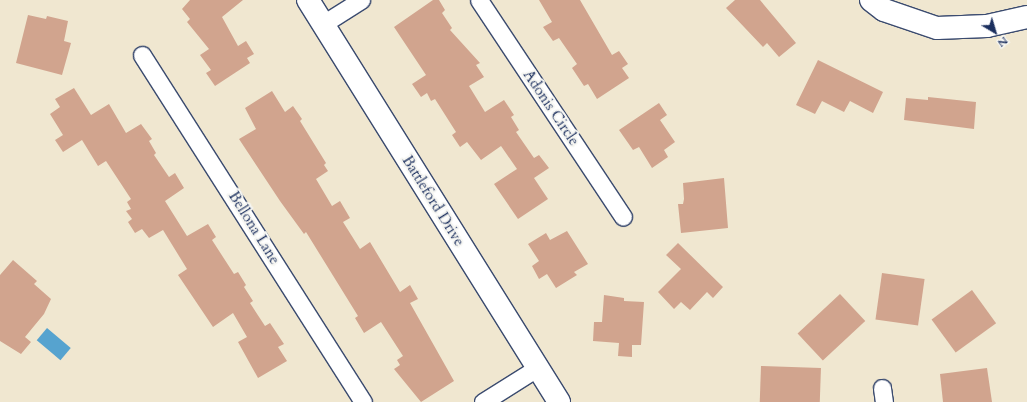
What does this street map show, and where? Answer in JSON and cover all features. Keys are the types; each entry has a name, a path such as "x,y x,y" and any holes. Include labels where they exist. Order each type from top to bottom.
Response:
{"street":[{"name":"Battleford Drive","path":"308,0 559,402"},
{"path":"322,24 361,0"},
{"name":"Adonis Circle","path":"479,0 623,217"},
{"path":"871,0 884,10 937,28 987,26 1027,17"},
{"name":"Bellona Lane","path":"142,56 363,402"},
{"path":"484,402 537,368"}],"water":[{"path":"47,328 71,348 60,360 37,340"}],"building":[{"path":"190,0 243,0 222,17 238,46 246,41 254,54 247,58 250,63 215,86 206,73 211,70 200,55 209,49 187,22 190,19 182,9"},
{"path":"433,0 439,0 445,10 442,13 452,28 450,30 480,63 476,65 484,77 469,86 485,112 504,100 514,115 511,117 519,130 516,132 534,158 539,155 549,168 534,178 548,199 518,219 494,184 517,169 501,146 481,160 467,142 460,147 452,135 456,132 435,99 431,101 427,93 421,97 412,84 426,75 394,27"},
{"path":"539,0 580,0 612,55 619,51 628,64 622,68 629,78 597,99 588,84 584,86 572,68 577,64 559,38 553,41 543,27 552,22"},
{"path":"735,0 760,0 796,43 779,57 767,43 763,47 726,8"},
{"path":"28,15 46,19 47,16 68,21 64,41 71,43 62,75 16,63"},
{"path":"818,60 883,92 873,113 850,101 844,112 822,101 815,114 796,105"},
{"path":"74,88 91,115 109,104 126,133 141,124 152,139 149,141 156,153 154,155 169,177 175,173 184,188 165,201 187,236 208,224 216,237 212,240 234,274 238,272 246,285 244,287 253,301 250,303 265,326 270,323 284,344 278,347 287,361 258,378 238,342 247,337 233,313 213,327 178,275 187,269 163,230 149,238 142,229 135,233 128,222 132,219 126,211 131,209 127,202 131,199 106,161 98,166 82,140 63,152 55,140 63,135 50,114 60,107 55,99"},
{"path":"272,91 285,112 293,106 302,119 300,121 326,163 324,165 328,171 316,179 332,206 340,201 350,218 343,222 360,249 370,242 400,292 410,285 418,299 410,303 454,381 421,402 394,369 400,365 397,360 403,356 381,322 364,333 355,318 358,316 306,232 304,234 280,201 239,139 256,129 245,108"},
{"path":"928,97 976,102 974,129 904,120 906,98 928,100"},
{"path":"659,103 667,115 660,120 675,142 664,150 668,157 652,168 639,147 633,150 619,130"},
{"path":"724,178 728,228 681,233 678,204 683,204 683,183"},
{"path":"567,231 588,264 574,272 577,275 556,288 547,274 539,279 532,266 539,261 528,244 546,233 550,240"},
{"path":"678,243 723,287 713,298 707,292 690,310 681,302 674,309 658,292 681,269 666,255"},
{"path":"13,260 37,281 34,284 51,299 44,314 25,337 31,342 21,354 0,341 0,275"},
{"path":"882,273 925,279 918,326 875,320"},
{"path":"972,290 996,323 956,353 932,319"},
{"path":"840,294 865,321 823,361 798,334"},
{"path":"604,295 624,298 624,301 644,302 641,345 632,345 632,357 618,356 619,343 593,341 594,322 602,322"},
{"path":"761,366 821,368 820,402 760,402"},
{"path":"987,368 992,402 943,402 940,374"}]}
